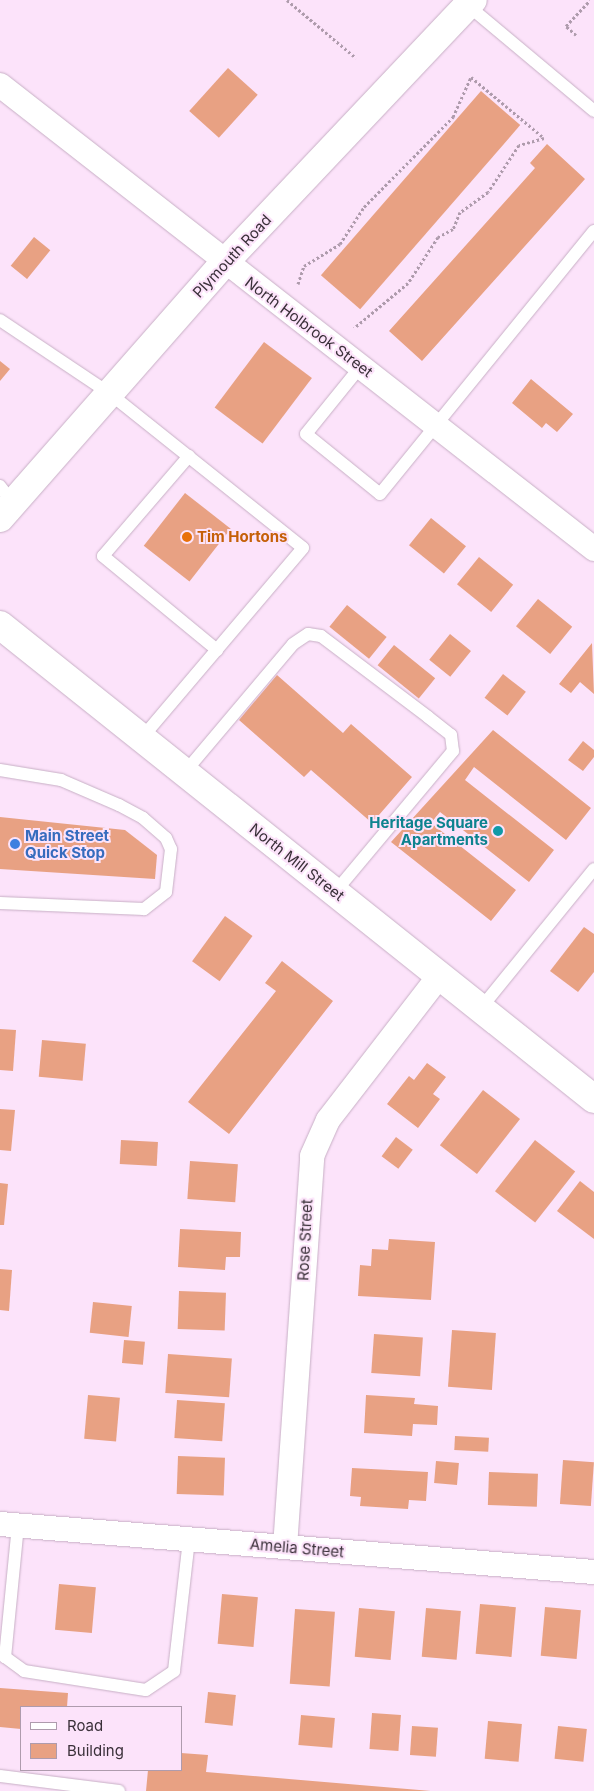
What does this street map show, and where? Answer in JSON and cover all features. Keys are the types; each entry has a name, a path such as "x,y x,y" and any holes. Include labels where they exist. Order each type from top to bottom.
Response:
{"street":[{"name":"Plymouth Road","path":"4,502 109,392 224,263 468,2"},
{"name":"North Holbrook Street","path":"0,85 224,263 437,424 594,549"},
{"name":"North Mill Street","path":"0,625 594,1098"},
{"name":"Rose Street","path":"284,1547 312,1156 328,1120 440,975"},
{"name":"Amelia Street","path":"9,1525 594,1572"}],"lane":[{"path":"468,2 594,111"},
{"path":"361,366 306,434 380,494 594,231"},
{"path":"0,320 109,392 303,548 142,738"},
{"path":"189,456 102,556 217,650"},
{"path":"185,772 293,644 308,634 320,636 451,735 453,751 334,892"},
{"path":"0,770 61,780 119,805 143,818 166,838 171,849 166,892 144,909 0,903"},
{"path":"481,1008 594,869"},
{"path":"9,1525 6,1657 24,1671 146,1690 174,1671 188,1540"},
{"path":"0,1776 119,1791"}],"path":[{"path":"287,0 356,58"},
{"path":"576,35 566,26 590,0"},
{"path":"297,285 304,266 340,244 364,207 453,117 471,77 544,138 518,145 488,192 460,212 453,229 438,237 408,283 354,329"}],"building":[{"path":"228,68 258,95 219,138 189,111"},
{"path":"481,91 520,125 360,309 321,275"},
{"path":"547,144 585,179 422,361 389,331 535,168 530,163"},
{"path":"34,237 50,250 27,279 11,266"},
{"path":"264,342 312,378 263,444 215,407"},
{"path":"0,361 10,369 0,381"},
{"path":"531,379 573,414 557,432 546,423 542,428 512,403"},
{"name":"Tim Hortons","path":"185,493 231,529 189,582 144,546"},
{"path":"431,518 466,546 444,574 409,545"},
{"path":"479,557 513,585 491,612 457,584"},
{"path":"538,599 572,627 550,654 516,626"},
{"path":"347,605 387,637 369,659 329,627"},
{"path":"450,634 471,651 450,677 429,660"},
{"path":"592,643 594,694 580,682 571,693 559,684"},
{"path":"394,645 435,678 419,699 378,665"},
{"path":"503,674 526,692 507,715 485,698"},
{"path":"277,675 343,733 351,724 412,777 372,823 311,770 304,777 239,720"},
{"name":"Heritage Square Apartments","path":"493,730 591,808 566,840 474,767 465,780 554,850 529,882 440,812 431,823 516,890 491,921 391,842"},
{"path":"583,741 594,750 594,757 583,771 568,760"},
{"path":"0,817 125,830 157,855 155,879 0,869"},
{"path":"225,916 253,936 220,981 192,961"},
{"path":"584,927 594,934 594,972 578,992 550,971"},
{"path":"282,961 333,1001 229,1134 188,1102 276,991 265,983"},
{"path":"0,1029 16,1030 13,1071 0,1070"},
{"path":"42,1040 86,1044 83,1081 39,1077"},
{"path":"427,1063 446,1077 433,1094 440,1099 418,1128 387,1104 409,1076 414,1080"},
{"path":"483,1090 520,1119 477,1174 440,1145"},
{"path":"0,1109 15,1110 11,1151 0,1150"},
{"path":"396,1137 413,1150 398,1169 382,1156"},
{"path":"121,1140 158,1142 157,1166 120,1164"},
{"path":"535,1140 575,1171 535,1223 495,1191"},
{"path":"190,1161 238,1164 235,1202 187,1199"},
{"path":"580,1181 594,1192 594,1239 557,1211"},
{"path":"0,1183 8,1184 4,1225 0,1225"},
{"path":"180,1229 241,1232 240,1257 226,1257 225,1270 178,1267"},
{"path":"389,1239 435,1242 431,1300 358,1296 360,1265 371,1266 372,1249 388,1250"},
{"path":"0,1269 12,1270 9,1311 0,1310"},
{"path":"179,1291 226,1293 225,1331 178,1329"},
{"path":"93,1302 132,1306 129,1337 90,1333"},
{"path":"452,1330 496,1333 492,1390 448,1387"},
{"path":"374,1334 423,1337 420,1376 371,1373"},
{"path":"124,1340 145,1342 143,1365 122,1363"},
{"path":"168,1354 232,1358 229,1397 165,1393"},
{"path":"88,1395 120,1398 116,1442 84,1439"},
{"path":"366,1395 415,1398 414,1404 438,1406 437,1425 413,1424 412,1436 364,1433"},
{"path":"177,1400 225,1403 222,1441 174,1438"},
{"path":"455,1436 489,1438 488,1452 454,1450"},
{"path":"178,1456 225,1458 224,1496 177,1494"},
{"path":"563,1460 594,1462 591,1506 560,1504"},
{"path":"436,1461 459,1463 457,1485 434,1483"},
{"path":"352,1468 428,1472 426,1501 409,1500 408,1509 360,1506 361,1497 350,1496"},
{"path":"489,1472 538,1474 537,1507 488,1505"},
{"path":"59,1584 96,1587 92,1633 55,1630"},
{"path":"222,1594 258,1597 254,1647 218,1644"},
{"path":"480,1604 516,1607 512,1657 476,1654"},
{"path":"545,1607 581,1610 577,1659 541,1656"},
{"path":"359,1608 395,1611 391,1660 355,1657"},
{"path":"426,1608 461,1611 457,1660 422,1657"},
{"path":"295,1609 335,1612 330,1687 290,1684"},
{"path":"0,1688 68,1693 67,1706 20,1706 20,1729 0,1727"},
{"path":"208,1692 236,1695 233,1726 205,1723"},
{"path":"372,1713 401,1715 398,1751 369,1749"},
{"path":"301,1715 335,1718 332,1748 298,1745"},
{"path":"488,1721 522,1724 519,1762 485,1759"},
{"path":"412,1726 438,1728 436,1757 410,1755"},
{"path":"558,1726 587,1729 583,1762 555,1759"},
{"path":"182,1753 208,1755 206,1772 431,1791 146,1791 148,1771 182,1771"}],"place":[{"name":"Tim Hortons","path":"187,537"},
{"name":"Heritage Square Apartments","path":"498,831"},
{"name":"Main Street Quick Stop","path":"15,844"}]}
